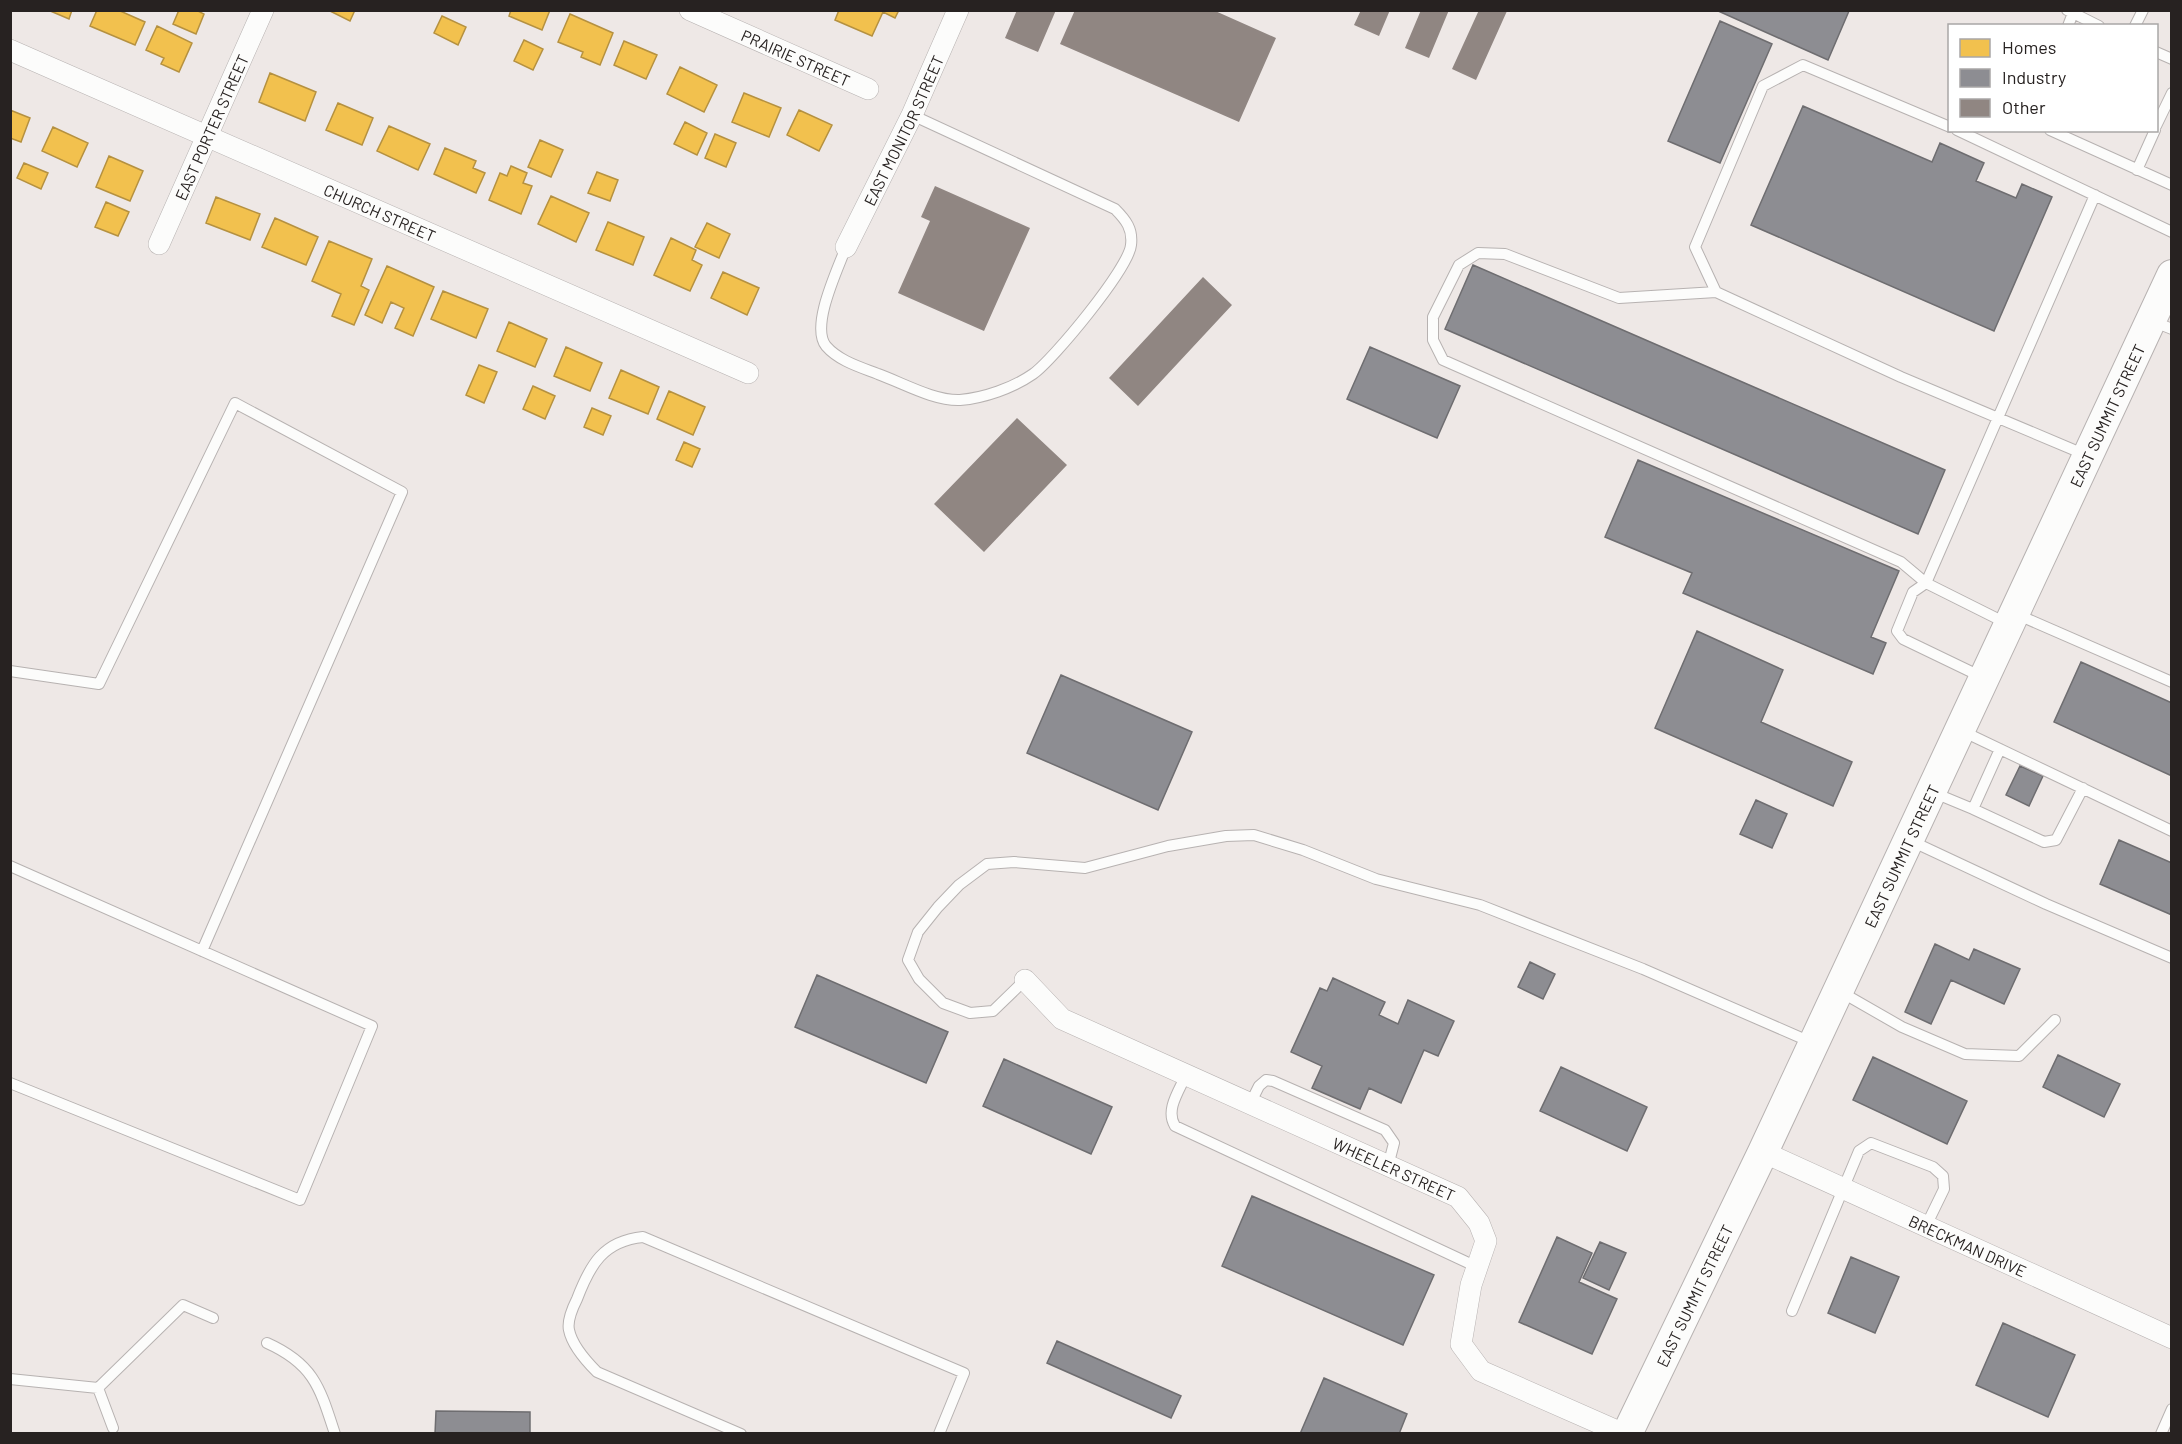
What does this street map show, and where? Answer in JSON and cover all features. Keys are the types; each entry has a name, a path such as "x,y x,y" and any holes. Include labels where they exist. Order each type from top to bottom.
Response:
{"street":[{"name":"EAST PORTER STREET","path":"159,244 205,135 263,10"},
{"name":"PRAIRIE STREET","path":"690,10 868,89"},
{"name":"EAST MONITOR STREET","path":"846,247 912,115 958,10"},
{"name":"CHURCH STREET","path":"10,50 748,373"},
{"name":"EAST SUMMIT STREET","path":"1626,1434 1763,1152 2087,455 2162,325 2172,275"},
{"name":"WHEELER STREET","path":"1025,980 1062,1019 1458,1197 1479,1223 1486,1241 1471,1285 1461,1344 1481,1371 1626,1434"},
{"name":"BRECKMAN DRIVE","path":"1763,1152 2172,1338"}],"lane":[{"path":"2136,24 2143,10"},
{"path":"2070,12 2095,24"},
{"path":"2158,52 2172,59"},
{"path":"1716,292 1695,247 1763,86 1803,65 1948,126"},
{"path":"2158,124 2172,93"},
{"path":"846,247 821,318 820,334 825,345 838,357 855,365 940,397 958,400 977,397 1017,384 1033,374 1049,361 1123,267 1131,248 1131,233 1126,221 1115,209 912,115"},
{"path":"1961,132 2172,231"},
{"path":"2054,132 2172,185"},
{"path":"2137,170 2154,132"},
{"path":"1984,678 1903,639 1897,631 1913,592 1926,583 2096,195"},
{"path":"2087,455 1901,377 1716,292 1619,298 1505,254 1478,253 1459,265 1433,316 1433,340 1443,360 1901,562 1926,583 2172,682"},
{"path":"10,671 99,684 235,403 402,492 202,951"},
{"path":"1959,730 2172,831"},
{"path":"1973,809 2000,749"},
{"path":"1930,792 2044,842 2056,840 2083,788"},
{"path":"1025,980 993,1011 970,1013 943,1003 919,979 908,960 918,932 938,907 958,885 987,864 1014,861 1084,868 1168,846 1227,836 1254,835 1303,850 1376,879 1480,905 1643,969 1813,1043"},
{"path":"1908,839 2046,904 2172,958"},
{"path":"10,866 372,1026 300,1200 10,1083"},
{"path":"1838,991 1902,1027 1965,1054 2019,1056 2055,1020"},
{"path":"1186,1075 1171,1110 1171,1120 1175,1126 1477,1267"},
{"path":"1250,1104 1259,1086 1266,1080 1273,1081 1385,1130 1394,1143 1388,1166"},
{"path":"1792,1311 1860,1151 1871,1143 1933,1167 1943,1176 1944,1189 1926,1226"},
{"path":"741,1434 597,1372 584,1359 568,1329 573,1308 591,1266 606,1250 623,1239 642,1237 964,1373 939,1434"},
{"path":"98,1388 183,1305 213,1318"},
{"path":"267,1343 300,1361 314,1377 334,1434"},
{"path":"10,1379 98,1388"},
{"path":"98,1388 113,1428"},
{"path":"2161,1434 2172,1409"}],"building: Homes":[{"path":"48,10 72,10 69,19"},
{"path":"97,10 118,10 145,22 135,45 90,26"},
{"path":"179,10 196,10 204,14 196,34 173,24"},
{"path":"328,10 355,10 350,21"},
{"path":"511,10 550,10 542,30 509,16"},
{"path":"839,10 899,10 895,18 883,12 872,36 835,20"},
{"path":"570,14 613,33 600,65 581,57 583,52 558,42"},
{"path":"442,16 466,27 458,45 434,33"},
{"path":"157,26 192,43 179,72 161,64 164,58 146,50"},
{"path":"524,40 543,49 533,70 514,61"},
{"path":"624,41 657,55 646,79 614,65"},
{"path":"680,67 717,85 704,112 667,94"},
{"path":"270,73 316,92 305,121 259,102"},
{"path":"744,93 781,108 769,137 732,122"},
{"path":"338,103 373,118 362,145 326,130"},
{"path":"10,110 30,118 21,142 10,138"},
{"path":"799,110 832,125 819,151 787,135"},
{"path":"685,122 707,133 697,155 674,144"},
{"path":"389,126 430,144 418,170 377,151"},
{"path":"53,127 88,143 77,167 42,151"},
{"path":"715,134 736,143 726,167 705,158"},
{"path":"540,140 563,150 551,177 528,167"},
{"path":"445,148 476,161 473,168 485,173 476,193 434,174"},
{"path":"109,156 143,171 130,201 96,187"},
{"path":"24,163 48,173 41,189 17,178"},
{"path":"511,166 527,173 523,183 532,186 521,214 489,200 500,173 507,176"},
{"path":"597,172 618,180 610,201 588,193"},
{"path":"551,196 589,213 576,242 538,224"},
{"path":"216,197 260,214 250,240 206,223"},
{"path":"106,202 129,212 118,236 95,227"},
{"path":"275,218 318,237 306,265 262,247"},
{"path":"608,222 644,237 633,265 596,250"},
{"path":"707,223 730,234 719,258 695,247"},
{"path":"671,238 696,250 692,260 702,265 690,291 654,275"},
{"path":"329,241 372,259 361,286 369,290 354,325 332,316 341,294 312,281"},
{"path":"387,266 434,287 413,336 395,328 404,308 391,302 382,323 365,315"},
{"path":"723,272 759,288 747,315 711,298"},
{"path":"443,291 488,309 476,338 431,319"},
{"path":"509,322 547,339 535,367 497,351"},
{"path":"566,347 602,363 590,391 554,376"},
{"path":"479,365 497,372 484,403 466,395"},
{"path":"621,370 659,387 648,414 609,398"},
{"path":"533,386 555,396 545,419 523,409"},
{"path":"669,391 705,407 693,435 657,419"},
{"path":"592,408 611,416 603,435 584,427"},
{"path":"684,442 700,449 692,467 676,460"}],"building: Industry":[{"path":"1716,10 1848,10 1849,11 1828,60"},
{"path":"1720,21 1772,44 1720,163 1668,141"},
{"path":"1803,106 1932,162 1940,143 1984,163 1976,181 2016,198 2022,184 2052,197 1994,331 1751,225"},
{"path":"1473,265 1945,470 1918,534 1445,329"},
{"path":"1370,347 1460,386 1437,438 1347,399"},
{"path":"1638,460 1899,571 1871,637 1886,643 1873,674 1683,593 1692,573 1605,537"},
{"path":"1697,631 1783,670 1761,722 1852,762 1833,806 1655,728"},
{"path":"2081,662 2172,703 2172,776 2054,722"},
{"path":"1061,675 1192,732 1158,810 1027,753"},
{"path":"2020,766 2043,776 2029,806 2006,795"},
{"path":"1756,800 1787,814 1772,848 1740,834"},
{"path":"2119,840 2172,863 2172,915 2100,884"},
{"path":"1935,944 1969,960 1974,949 2020,969 2004,1004 1951,980 1931,1024 1905,1012"},
{"path":"1530,962 1555,974 1543,999 1518,987"},
{"path":"817,975 948,1032 926,1083 795,1027"},
{"path":"1333,978 1385,1002 1379,1015 1398,1024 1408,1000 1454,1021 1438,1056 1424,1050 1401,1103 1369,1088 1360,1109 1312,1088 1322,1066 1291,1052 1320,988 1327,991"},
{"path":"2058,1055 2120,1084 2104,1117 2043,1087"},
{"path":"1873,1057 1967,1101 1947,1144 1853,1100"},
{"path":"1004,1059 1112,1107 1091,1154 983,1106"},
{"path":"1561,1067 1647,1107 1627,1151 1540,1111"},
{"path":"1252,1196 1434,1275 1403,1345 1222,1266"},
{"path":"1557,1237 1592,1253 1579,1282 1617,1299 1592,1354 1519,1322"},
{"path":"1600,1242 1626,1253 1609,1290 1583,1278"},
{"path":"1851,1257 1899,1277 1875,1333 1828,1313"},
{"path":"2003,1323 2075,1355 2048,1417 1976,1385"},
{"path":"1057,1341 1181,1396 1171,1418 1047,1363"},
{"path":"1324,1378 1407,1414 1399,1434 1300,1434"},
{"path":"436,1411 530,1412 530,1434 435,1434"}],"building: Other":[{"path":"1017,10 1056,10 1038,52 1005,38"},
{"path":"1075,10 1213,10 1276,38 1239,122 1060,44"},
{"path":"1361,10 1390,10 1379,36 1354,25"},
{"path":"1421,10 1449,10 1429,58 1405,48"},
{"path":"1479,10 1507,11 1476,80 1452,69"},
{"path":"935,186 1030,228 984,331 898,293 930,221 921,217"},
{"path":"1203,277 1232,305 1138,406 1109,378"},
{"path":"1017,418 1067,465 984,552 934,504"}]}
